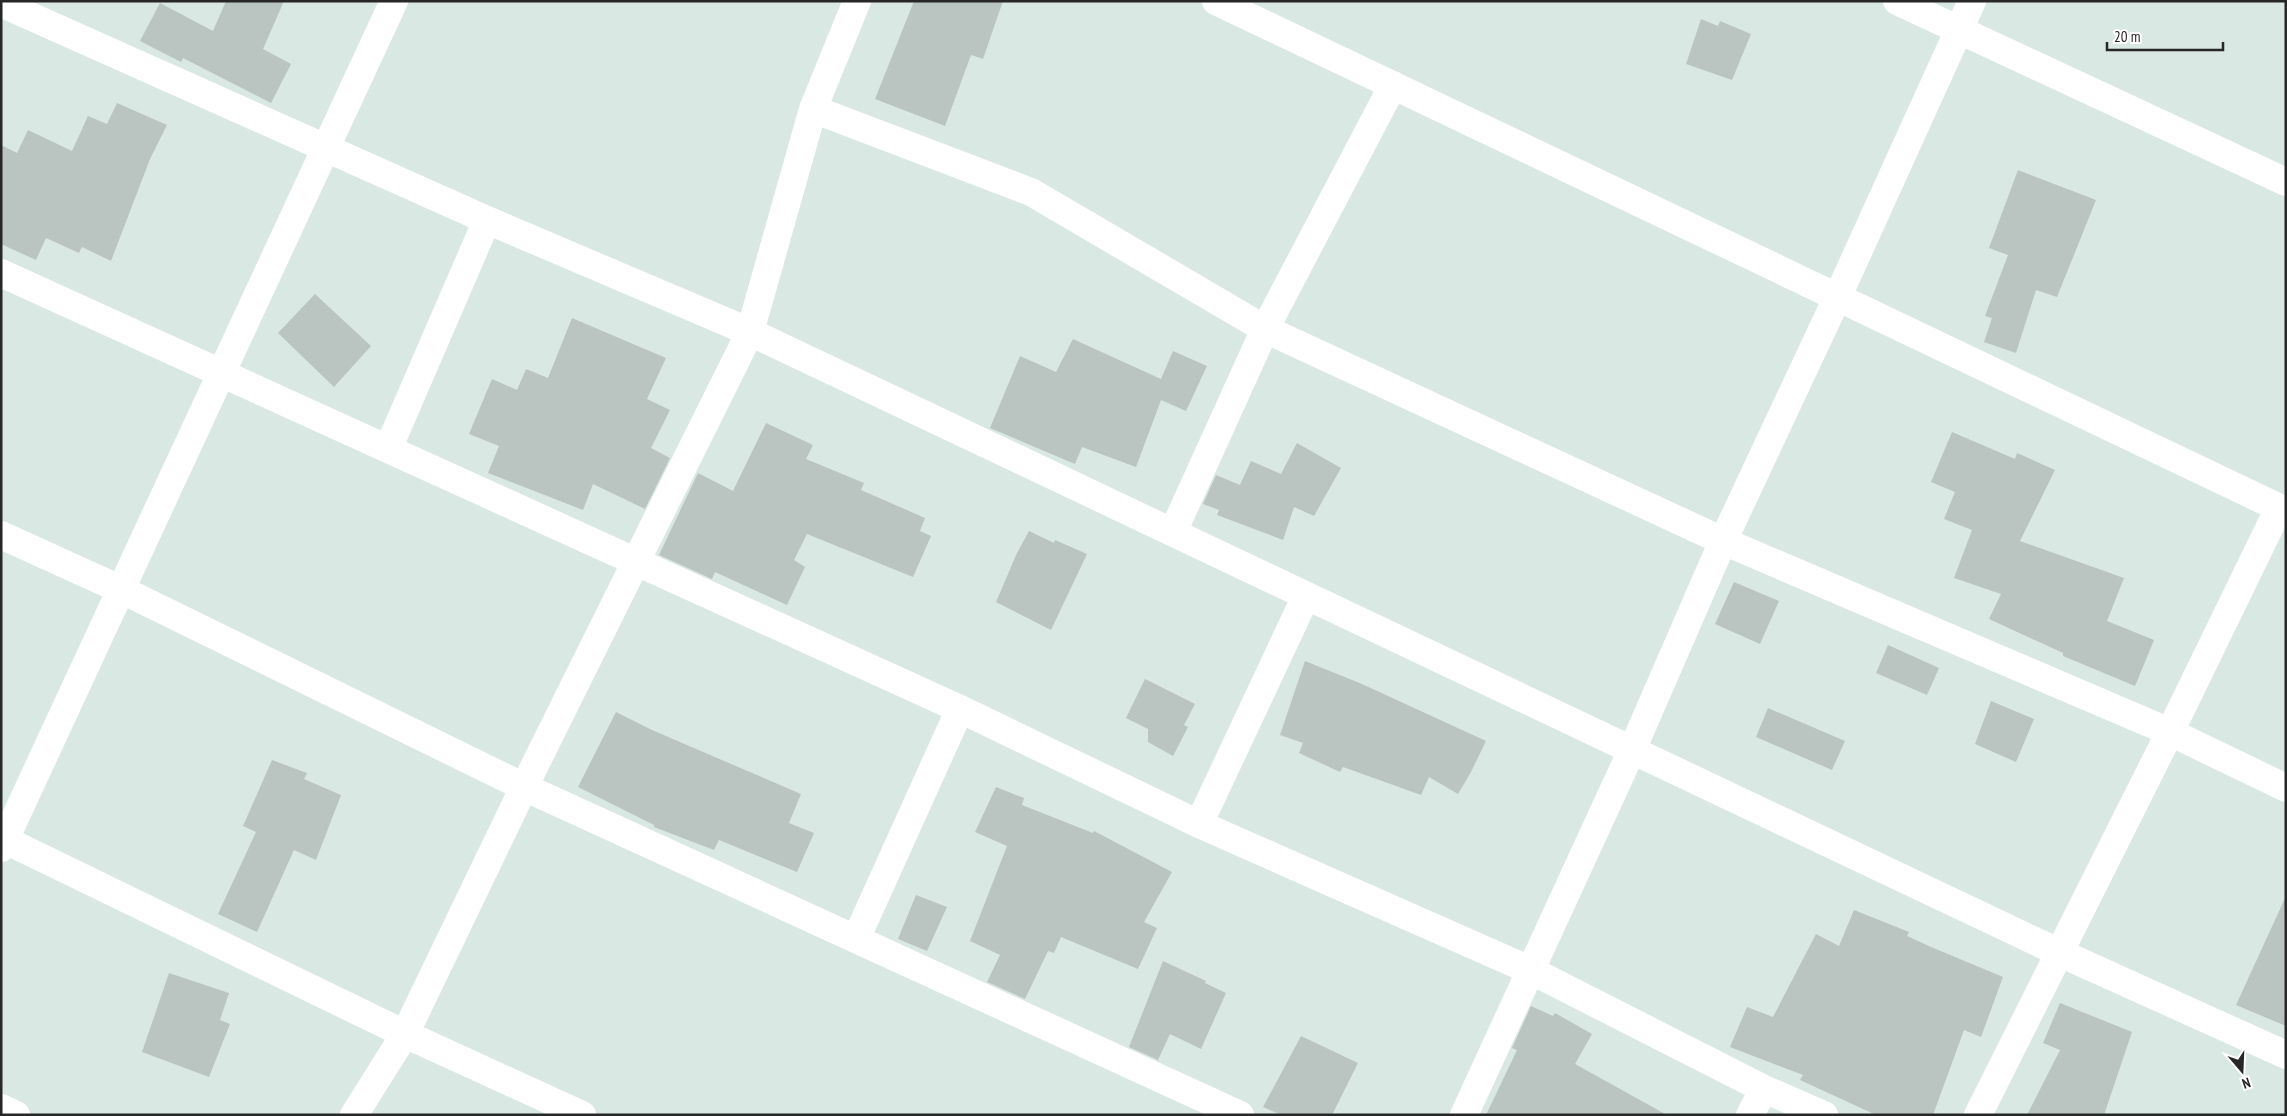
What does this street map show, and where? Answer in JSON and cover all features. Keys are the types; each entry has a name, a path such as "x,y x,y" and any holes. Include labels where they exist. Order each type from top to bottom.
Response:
{"street":[{"path":"394,1 122,590 3,842 405,1034 582,1115"},
{"path":"354,1115 405,1034 636,560 750,332 813,109 857,1"},
{"path":"1216,1 2283,509 2058,952 1978,1115"},
{"path":"1897,1 2286,182"},
{"path":"1464,1115 1532,971 1632,750 1723,541 1838,296 1972,1"},
{"path":"1,3 487,220 750,332 2058,952 2286,1055"},
{"path":"1173,532 1265,329 1393,85"},
{"path":"813,109 1031,192 1265,329 1723,541 2170,732 2286,788"},
{"path":"388,449 487,220"},
{"path":"1,273 221,375 636,560 960,709 1199,824 1532,971 1764,1089 1824,1115"},
{"path":"1,535 122,590 524,788 1240,1115"},
{"path":"1199,824 1306,596"},
{"path":"856,939 960,709"},
{"path":"1750,1115 1764,1089"},
{"path":"1,1108 16,1115"}],"building":[{"path":"226,1 284,1 263,49 291,64 271,103 183,58 181,62 140,41 160,3 213,31"},
{"path":"914,1 1003,1 983,59 971,55 945,126 875,99"},
{"path":"1701,19 1718,26 1720,21 1751,34 1732,80 1686,64"},
{"path":"117,103 167,125 150,159 111,261 82,247 79,253 46,238 36,260 1,244 1,145 17,153 28,130 72,151 88,116 107,124"},
{"path":"2018,170 2096,200 2057,297 2036,290 2016,353 1984,342 1992,318 1985,316 2008,255 1989,248"},
{"path":"315,294 371,346 334,387 278,333"},
{"path":"572,318 666,358 647,399 670,410 651,448 670,458 645,509 593,484 583,510 488,473 499,446 469,434 492,379 517,390 526,369 548,378"},
{"path":"1073,339 1161,379 1173,351 1207,366 1186,411 1161,400 1136,467 1082,447 1075,464 990,428 1020,356 1056,372"},
{"path":"766,423 813,445 806,459 864,483 861,490 925,518 920,531 931,536 913,577 807,534 794,560 805,567 787,605 715,572 712,579 659,555 698,473 733,491"},
{"path":"1952,432 2015,459 2017,453 2055,470 2020,541 2124,578 2107,621 2154,640 2135,686 2063,656 2063,653 1989,619 2001,594 1954,578 1972,530 1944,519 1955,492 1931,482"},
{"path":"1297,443 1341,468 1314,516 1294,507 1283,540 1217,515 1219,510 1203,504 1216,475 1240,485 1251,461 1281,474"},
{"path":"1029,531 1054,543 1055,540 1087,554 1051,630 996,602 1017,553"},
{"path":"1734,582 1779,601 1760,644 1715,624"},
{"path":"1888,645 1939,668 1927,695 1876,673"},
{"path":"1305,661 1362,684 1486,741 1458,794 1429,777 1421,795 1343,767 1340,772 1299,753 1303,743 1280,735"},
{"path":"1145,679 1195,704 1184,725 1188,727 1173,756 1148,742 1148,729 1126,718"},
{"path":"1991,701 2034,719 2016,762 1975,744"},
{"path":"1768,708 1845,741 1832,770 1756,737"},
{"path":"616,712 652,730 801,794 789,823 814,833 797,872 719,840 714,850 654,827 654,825 578,787"},
{"path":"272,760 307,773 304,779 341,795 316,860 294,850 257,932 218,914 256,832 243,826"},
{"path":"996,787 1024,798 1022,805 1093,833 1094,831 1172,872 1144,922 1157,928 1138,969 1061,937 1054,953 1048,951 1025,999 987,982 1000,955 970,941 1007,846 975,832"},
{"path":"916,895 947,907 927,951 898,939"},
{"path":"2286,896 2286,1026 2236,1005"},
{"path":"1854,910 1909,932 1907,936 2003,977 1981,1037 1964,1030 1933,1115 1876,1115 1800,1080 1803,1075 1730,1047 1747,1007 1773,1017 1816,934 1839,946"},
{"path":"1163,961 1206,981 1205,983 1226,993 1201,1049 1170,1034 1158,1060 1129,1047"},
{"path":"169,973 229,993 220,1020 230,1024 209,1077 142,1052"},
{"path":"2060,1003 2132,1032 2104,1115 2027,1115 2060,1050 2043,1043"},
{"path":"1531,1006 1553,1016 1555,1013 1592,1034 1575,1064 1667,1115 1486,1115 1517,1050 1512,1048"},
{"path":"1301,1036 1358,1063 1332,1115 1281,1115 1263,1107"}]}
